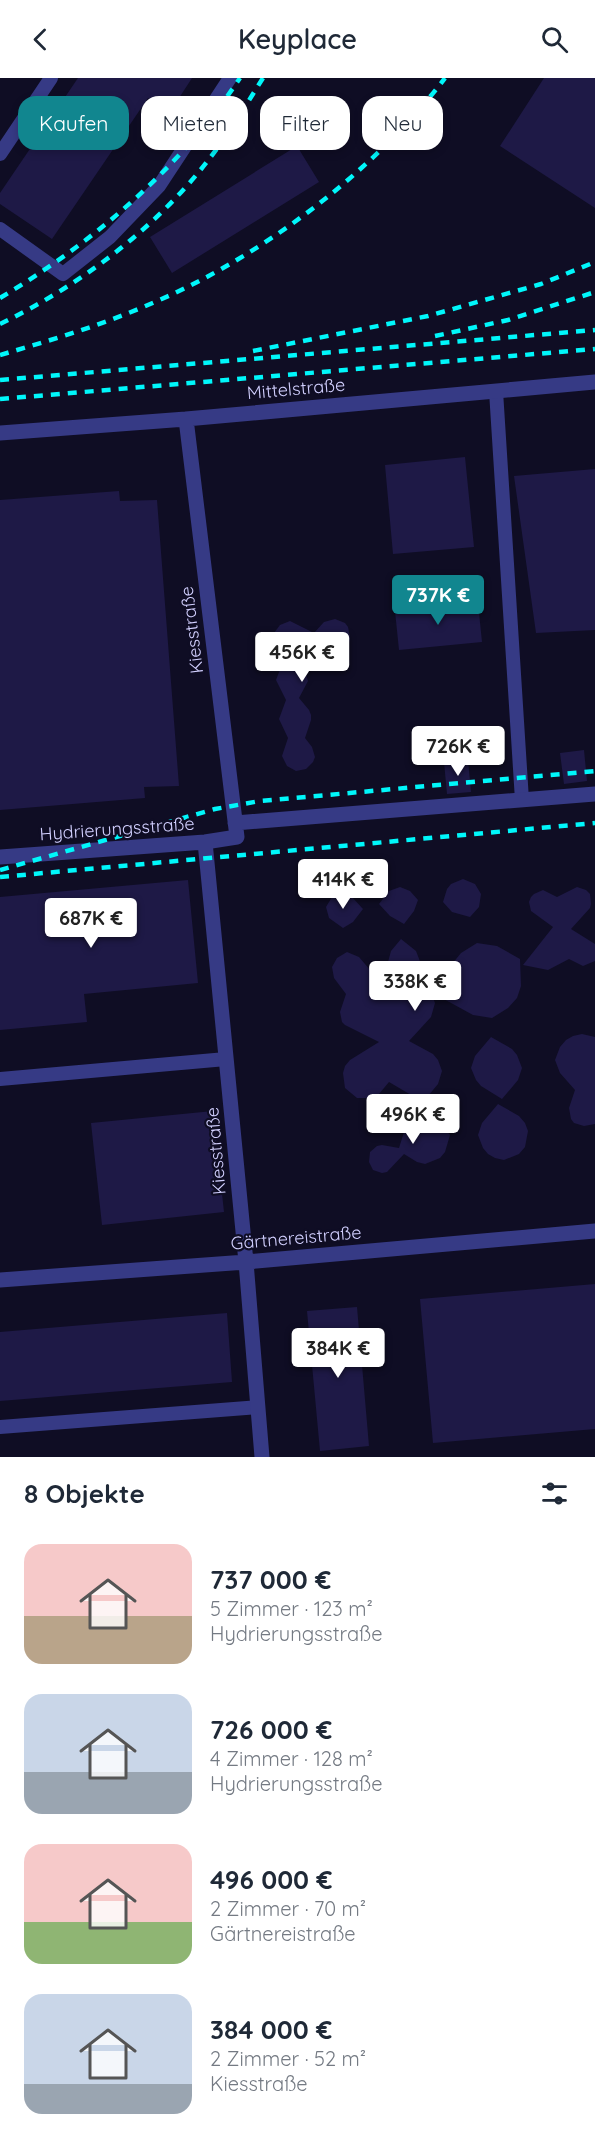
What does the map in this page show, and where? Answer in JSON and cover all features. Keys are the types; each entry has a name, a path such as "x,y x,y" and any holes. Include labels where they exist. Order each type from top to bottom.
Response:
{"street":[{"name":"Mittelstraße","path":"0,433 595,382"},
{"name":"Kiesstraße","path":"186,418 236,830"},
{"name":"Hydrierungsstraße","path":"0,857 205,842 236,830 595,794"},
{"name":"Kiesstraße","path":"205,842 246,1262 262,1457"},
{"name":"Gärtnereistraße","path":"0,1280 246,1262 595,1231"}],"lane":[{"path":"0,154 51,78"},
{"path":"0,230 63,274 110,237 159,186 230,78"},
{"path":"496,391 522,800"},
{"path":"0,1079 226,1059"},
{"path":"0,1427 258,1407"}],"building":[{"path":"78,78 192,78 180,96 141,96 141,108 129,126 129,96 66,96"},
{"path":"544,78 595,78 595,208 500,146"},
{"path":"29,150 113,150 52,239 0,204 0,193"},
{"path":"291,150 299,150 319,182 172,273 150,237"},
{"path":"465,457 474,547 393,554 385,465"},
{"path":"595,469 595,630 536,633 514,476"},
{"path":"119,491 120,501 157,500 179,786 144,787 145,798 0,810 0,500"},
{"path":"478,603 482,642 399,650 395,611"},
{"path":"335,619 345,623 348,627 350,637 349,643 342,650 345,651 299,651 308,681 299,698 311,715 305,738 312,747 315,757 306,769 296,771 287,766 282,756 288,738 279,719 286,700 276,680 287,651 279,651 275,644 274,633 280,625 290,621 314,633 324,622"},
{"path":"584,750 587,781 564,784 560,753"},
{"path":"468,760 471,792 447,794 444,762"},
{"path":"463,879 475,884 481,894 479,907 470,917 452,912 443,902 451,884"},
{"path":"188,880 198,983 84,994 87,1022 0,1030 0,897"},
{"path":"400,887 410,891 418,900 414,911 404,924 390,916 379,904 389,891"},
{"path":"577,887 590,894 591,904 571,929 595,944 595,961 583,966 569,959 548,970 523,965 553,927 531,911 529,902 531,897 543,890 557,897"},
{"path":"342,894 352,897 363,909 353,922 343,928 329,918 326,907 332,897"},
{"path":"401,939 416,951 431,990 461,953 477,943 497,946 520,959 521,986 517,998 508,1008 492,1018 473,1015 431,992 435,1003 431,1017 409,1041 433,1054 438,1060 442,1071 438,1084 423,1102 389,1082 373,1098 357,1098 345,1088 343,1073 345,1066 350,1060 379,1042 342,1022 340,1012 346,994 334,978 332,967 337,958 347,952 359,957 382,984 391,951"},
{"path":"582,1034 595,1037 595,1124 584,1126 574,1123 571,1119 569,1108 575,1090 560,1073 555,1060 560,1047 566,1040"},
{"path":"491,1037 512,1049 522,1068 518,1080 502,1099 481,1086 471,1068 475,1056"},
{"path":"498,1104 519,1116 528,1131 525,1147 519,1154 504,1160 488,1154 478,1135 482,1123"},
{"path":"213,1111 224,1212 102,1225 91,1123"},
{"path":"419,1111 439,1122 450,1135 445,1152 440,1158 425,1164 404,1154 387,1172 373,1170 369,1162 370,1152 382,1145 399,1148 405,1129"},
{"path":"595,1284 595,1429 433,1443 420,1299"},
{"path":"357,1307 369,1446 320,1451 307,1311"},
{"path":"227,1313 232,1382 0,1401 0,1332"}],"railway":[{"path":"0,298 69,253 132,201 190,143 240,78"},
{"path":"0,324 32,308 93,269 149,224 199,171 227,135 263,78"},
{"path":"0,355 90,327 143,307 185,288 269,240 347,181 415,114 445,78"},
{"path":"253,351 428,316 541,284 595,262"},
{"path":"435,336 508,320 595,292"},
{"path":"0,380 595,330"},
{"path":"0,399 595,349"},
{"path":"0,870 215,809 260,801 595,771"},
{"path":"0,877 595,823"}]}
